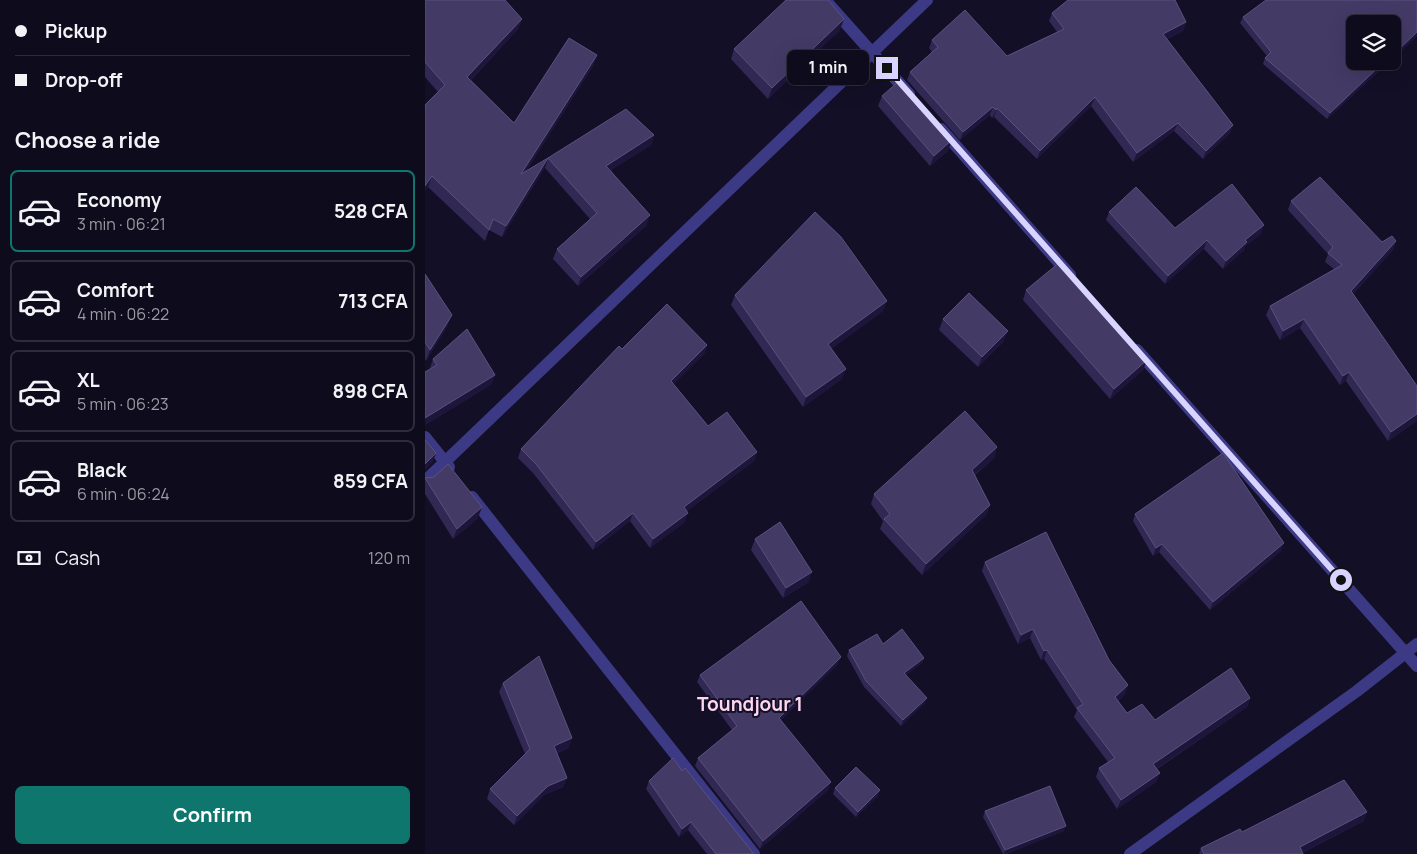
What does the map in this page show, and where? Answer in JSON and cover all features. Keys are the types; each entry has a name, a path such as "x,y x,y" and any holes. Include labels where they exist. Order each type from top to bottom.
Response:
{"street":[{"path":"825,0 920,106"},
{"path":"425,481 874,54 927,0"},
{"path":"933,120 1077,283"},
{"path":"1130,342 1417,666"},
{"path":"425,437 754,854"},
{"path":"1130,854 1357,691 1417,644"}],"building":[{"path":"425,0 505,0 522,19 467,77 514,123 569,38 597,55 521,174 548,158 506,226 493,219 489,230 432,176 425,186 425,105 445,85 425,62"},
{"path":"786,0 828,0 844,19 772,88 734,49"},
{"path":"1068,0 1175,0 1186,22 1163,34 1233,125 1206,151 1178,123 1137,153 1095,97 1040,151 997,108 996,110 993,107 963,132 910,72 938,47 932,40 965,10 1007,56 1064,29 1052,13"},
{"path":"1266,0 1417,0 1417,32 1401,47 1401,15 1346,15 1346,70 1375,70 1330,113 1265,58 1271,52 1243,17"},
{"path":"899,81 952,140 934,156 882,96"},
{"path":"626,109 654,135 606,166 650,215 581,277 557,249 597,213 548,158"},
{"path":"1320,177 1382,242 1392,236 1396,241 1351,291 1417,386 1417,414 1391,432 1349,372 1343,376 1304,319 1283,331 1270,306 1342,265 1328,253 1333,247 1291,201"},
{"path":"1232,184 1264,225 1245,240 1247,242 1226,261 1207,240 1168,276 1109,212 1136,187 1175,228"},
{"path":"815,212 841,237 887,301 828,344 846,369 806,397 735,295"},
{"path":"1060,262 1147,360 1114,389 1026,290"},
{"path":"425,274 452,315 430,350 425,342"},
{"path":"969,293 1008,331 982,357 943,319"},
{"path":"667,304 707,345 671,381 708,426 727,412 757,452 684,507 688,513 653,539 633,513 596,542 536,464 521,449 619,346 622,349"},
{"path":"467,329 495,375 425,418 425,372 437,365 433,359"},
{"path":"965,411 997,447 972,470 990,505 926,564 884,519 890,514 874,494"},
{"path":"425,440 436,453 425,464"},
{"path":"1223,453 1284,543 1213,602 1162,544 1156,548 1135,514"},
{"path":"448,464 482,507 457,529 425,478 434,477"},
{"path":"780,522 812,572 786,588 755,539"},
{"path":"1046,532 1109,660 1128,685 1115,697 1127,713 1142,704 1155,720 1231,668 1250,698 1153,764 1160,773 1121,800 1099,768 1115,758 1077,708 1083,704 1047,650 1044,651 1033,629 1021,635 985,562"},
{"path":"801,601 841,657 779,718 831,782 763,841 698,758 737,726 700,675"},
{"path":"902,629 924,658 904,673 927,698 903,720 866,681 849,650 877,634 883,644"},
{"path":"539,656 572,738 554,746 567,778 548,786 517,816 490,789 530,749 503,683"},
{"path":"673,758 682,771 685,768 754,854 716,854 691,822 682,829 649,781"},
{"path":"856,767 880,790 858,812 835,788"},
{"path":"1344,780 1367,812 1300,847 1303,854 1204,854 1201,848 1240,829 1242,832"},
{"path":"1050,786 1066,826 1005,850 985,811"}],"district":[{"name":"Toundjour 1","path":"750,704"}],"route":[{"path":"887,68 1341,580"}]}
